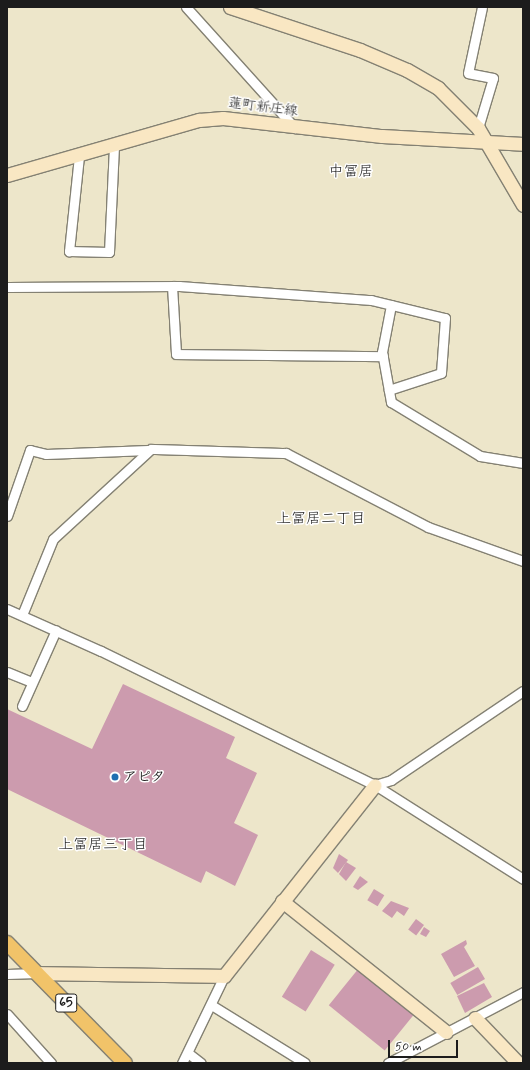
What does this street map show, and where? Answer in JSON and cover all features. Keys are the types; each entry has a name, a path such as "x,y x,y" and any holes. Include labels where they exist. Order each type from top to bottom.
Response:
{"main road":[{"name":"65","path":"7,943 125,1063"}],"street":[{"path":"186,7 295,128"},
{"path":"230,7 360,50 407,70 457,104 478,128 489,144 523,205"},
{"path":"478,128 492,78 468,73 482,7"},
{"name":"蓮町新庄線","path":"7,174 114,147 199,120 223,118 295,128 489,144 523,144"},
{"path":"79,156 69,251 109,252 114,147"},
{"path":"172,286 176,354 383,356"},
{"path":"7,287 172,286 371,300 445,318 441,373 389,390"},
{"path":"391,305 383,356 391,402 480,456 523,463"},
{"path":"7,516 30,450 46,454 148,450 286,453 428,527 523,562"},
{"path":"22,615 53,539 148,450"},
{"path":"7,609 56,630 375,785 523,880"},
{"path":"22,706 56,630"},
{"path":"7,672 32,682"},
{"path":"182,1063 213,1006 224,976 375,785 391,780 523,691"},
{"path":"282,901 446,1032"},
{"path":"7,974 36,973 224,976"},
{"path":"388,1063 523,992"},
{"path":"213,1006 306,1063"},
{"path":"7,1014 51,1063"},
{"path":"475,1018 518,1063"},
{"path":"188,1053 201,1063"}],"building":[{"path":"123,684 235,737 226,758 257,773 234,823 258,835 235,886 206,871 201,883 7,789 7,709 92,749"},
{"path":"339,854 348,860 338,873 333,868"},
{"path":"346,862 356,868 346,881 339,874"},
{"path":"360,876 368,882 358,890 353,887"},
{"path":"374,889 384,895 378,906 367,900"},
{"path":"391,901 409,908 404,916 397,911 392,918 382,911"},
{"path":"416,919 424,925 416,935 408,929"},
{"path":"424,927 430,931 426,937 420,934"},
{"path":"466,940 467,944 464,947 475,966 454,977 441,954"},
{"path":"311,950 335,965 306,1011 282,997"},
{"path":"478,967 485,979 457,995 450,983"},
{"path":"359,968 415,1013 385,1051 329,1005"},
{"path":"484,983 492,997 465,1013 457,996"}],"place":[{"name":"アピタ","path":"115,777"}],"district":[{"name":"中冨居","path":"351,173"},
{"name":"上冨居二丁目","path":"321,520"},
{"name":"上冨居三丁目","path":"103,846"}]}
